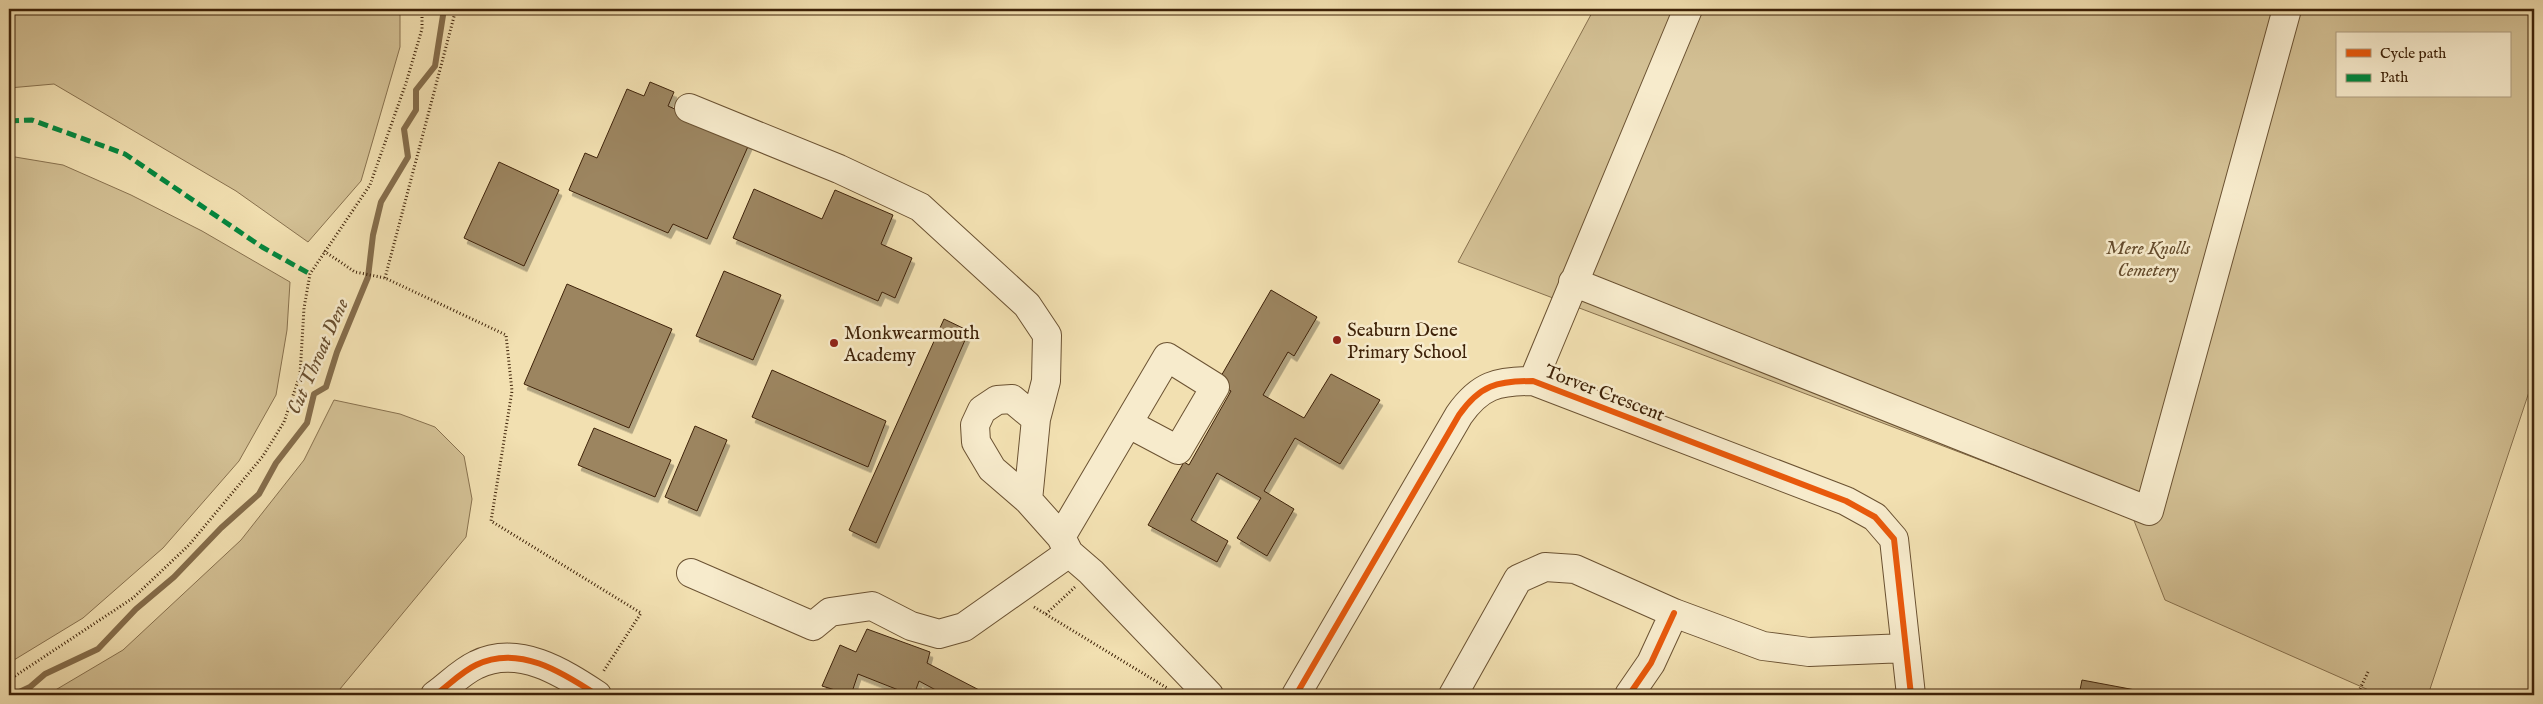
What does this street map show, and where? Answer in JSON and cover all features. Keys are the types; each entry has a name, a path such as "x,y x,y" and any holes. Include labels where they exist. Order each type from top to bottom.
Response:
{"street":[{"path":"1533,381 1688,9"},
{"path":"1573,282 2150,511 2287,9"},
{"path":"689,108 839,169 920,207 1027,305 1048,335 1046,381 1036,419 1028,500"},
{"name":"Torver Crescent","path":"1296,695 1459,415 1471,398 1488,386 1508,381 1533,381 1846,501 1875,517 1894,539 1911,695"},
{"path":"1036,419 1012,399 997,400 982,410 975,425 976,442 992,469 1028,500 1065,545 1209,695"},
{"path":"691,573 813,626 830,612 872,606 911,626 939,634 964,627 1065,545 1129,424"},
{"path":"1453,695 1518,579 1545,567 1575,568 1674,613 1763,646 1809,652 1906,648"},
{"path":"1629,695 1651,663 1674,613"},
{"path":"435,695 475,665 501,657 524,657 548,667 594,693"}],"path":[{"path":"9,680 133,598 188,545 263,456 284,422 300,375 304,308 310,274 370,185 406,83 422,29 422,9"},
{"path":"385,278 456,9"},
{"path":"324,251 355,272 385,278 506,335 512,391 491,521 641,613 594,693"},
{"path":"1046,614 1091,572"},
{"path":"1028,603 1172,691"},
{"path":"2357,695 2369,670"}],"green space":[{"path":"9,9 400,9 400,47 361,181 308,242 236,191 54,84 9,88"},
{"name":"Mere Knolls Cemetery","path":"1594,9 2534,9 2534,377 2428,695 2380,695 2165,600 2133,518 1458,262"},
{"path":"9,156 63,165 131,195 202,231 290,282 287,330 276,395 239,461 163,548 83,618 9,663"},
{"path":"334,400 400,414 435,427 464,456 472,499 466,537 335,695 47,695 123,650 241,540 304,460"}],"building":[{"path":"650,82 674,92 668,106 750,142 707,239 673,224 668,233 569,190 585,153 597,158 627,89 644,96"},
{"path":"499,162 559,190 524,266 464,238"},
{"path":"754,189 822,219 835,190 893,215 881,244 912,258 895,298 882,292 878,301 733,238"},
{"path":"724,271 781,295 753,360 696,336"},
{"path":"567,284 672,329 629,428 524,384"},
{"path":"1271,290 1317,317 1294,356 1288,352 1263,395 1304,418 1331,374 1380,400 1340,464 1295,438 1264,491 1294,509 1267,556 1237,538 1261,498 1217,473 1191,520 1228,541 1217,562 1148,525 1184,462 1189,465 1231,391 1217,383"},
{"path":"944,319 969,331 876,543 849,530"},
{"path":"772,370 886,421 868,467 752,417"},
{"path":"695,426 727,440 697,511 665,497"},
{"path":"594,428 671,460 655,497 578,465"},
{"path":"867,629 930,652 927,663 983,692 982,695 945,695 919,681 914,695 911,695 858,674 851,695 822,686 840,645 856,652"},
{"path":"2082,680 2162,695 2079,695"}],"waterway":[{"name":"Cut Throat Dene","path":"13,695 30,687 45,674 98,649 136,609 174,577 221,528 259,494 276,463 307,423 314,394 326,387 337,352 368,277 373,235 381,202 408,157 404,129 416,110 416,90 435,66 444,9"}],"marked path":[{"path":"9,121 32,120 125,154 262,247 310,274"}],"cycle path":[{"path":"1296,695 1459,415 1474,397 1490,387 1509,382 1533,381 1846,501 1875,517 1894,539 1911,695"},
{"path":"1629,695 1651,663 1674,613"},
{"path":"435,695 470,668 492,659 508,658 524,659 554,670 597,695"}],"place":[{"name":"Seaburn Dene Primary School","path":"1337,340"},
{"name":"Monkwearmouth Academy","path":"834,343"}]}
